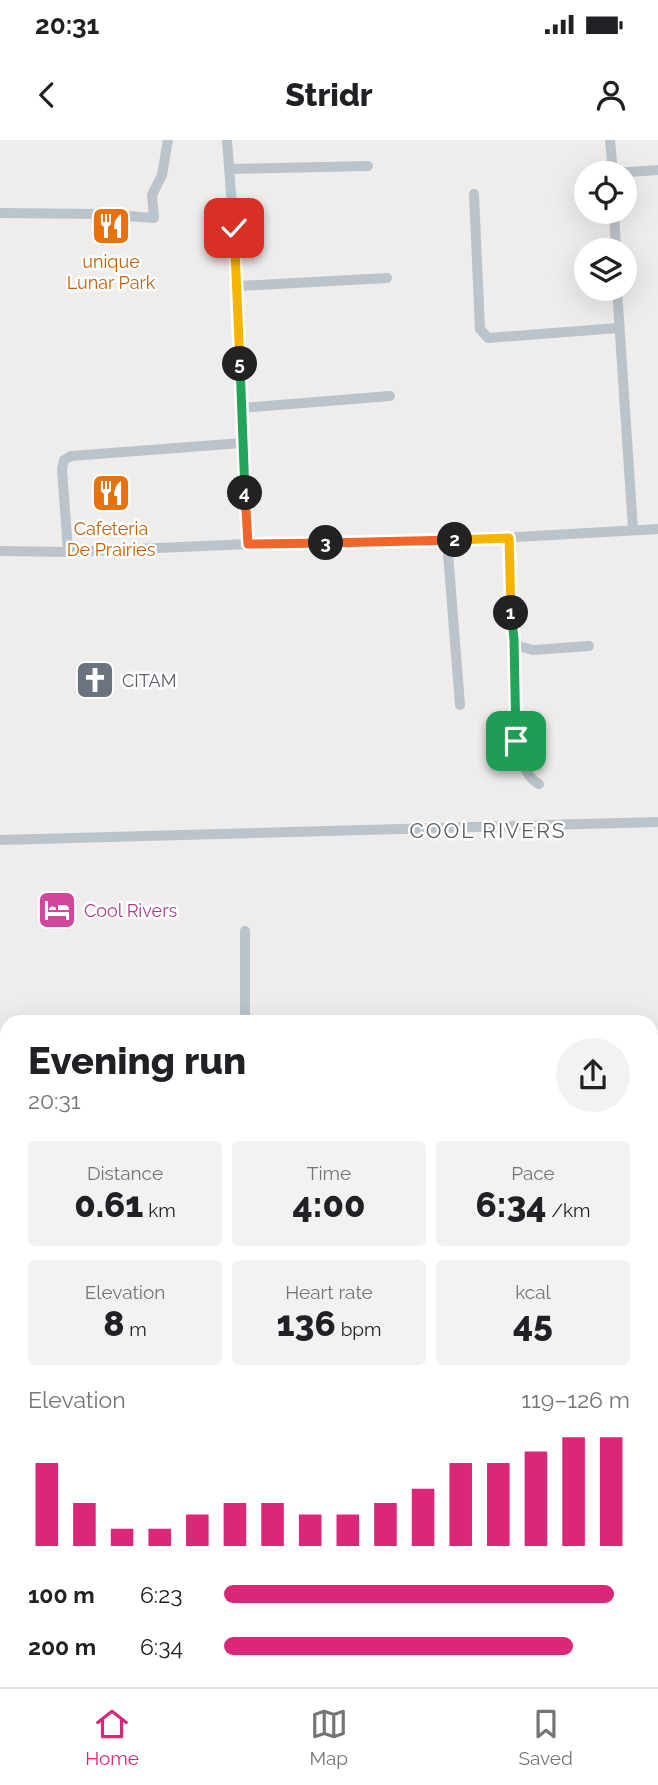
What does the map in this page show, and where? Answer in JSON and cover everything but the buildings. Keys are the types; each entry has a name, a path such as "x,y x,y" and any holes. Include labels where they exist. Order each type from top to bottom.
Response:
{"street":[{"path":"0,213 102,214 154,218 152,195 162,175 168,140"},
{"path":"227,140 238,286 248,544"},
{"path":"610,140 612,161"},
{"path":"229,169 368,166"},
{"path":"637,171 658,170"},
{"path":"474,194 480,329 488,338 618,328"},
{"path":"238,286 387,278"},
{"path":"617,301 633,529"},
{"path":"241,408 390,396"},
{"path":"68,552 62,469 64,460 71,456 242,443"},
{"path":"0,551 68,552 248,544 447,541 658,529"},
{"path":"509,538 511,628 518,646 533,650 589,646"},
{"path":"447,541 460,705"},
{"path":"514,639 515,737 531,779 539,784"},
{"path":"0,841 658,822"},
{"path":"245,931 245,1015"}],"place":[{"name":"unique Lunar Park","path":"111,226"},
{"name":"Cafeteria De Prairies","path":"111,493"},
{"name":"CITAM","path":"95,680"},
{"name":"Cool Rivers","path":"57,910"}],"district":[{"name":"COOL RIVERS","path":"488,830"}],"route":[{"path":"234,228 248,544 509,538 516,741"}]}
